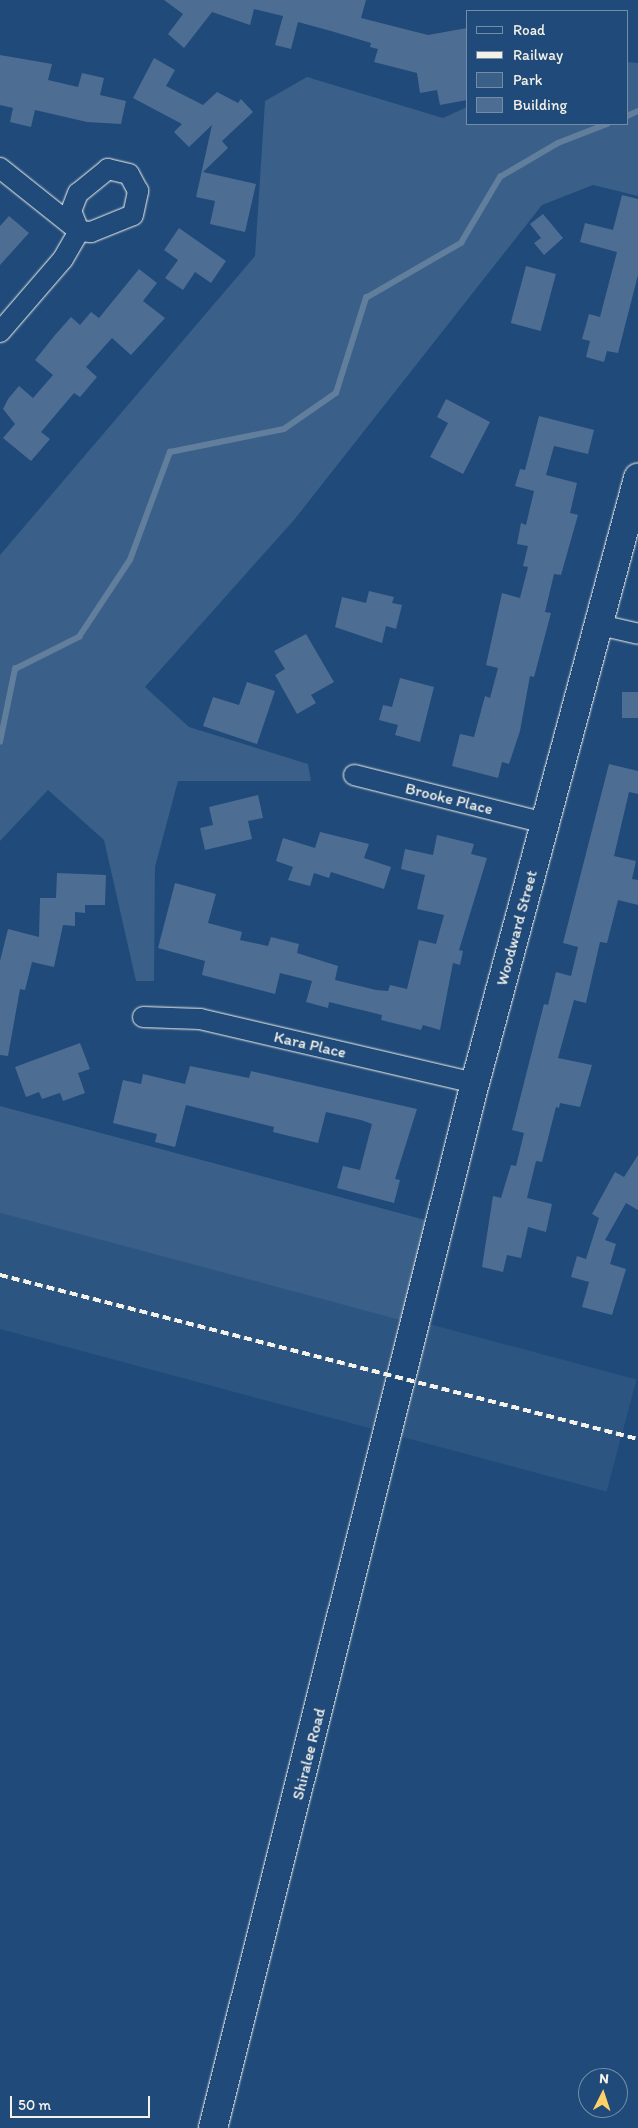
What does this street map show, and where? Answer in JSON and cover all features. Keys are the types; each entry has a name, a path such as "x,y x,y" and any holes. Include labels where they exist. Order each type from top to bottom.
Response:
{"street":[{"path":"0,168 79,231 63,259 0,332"},
{"name":"Woodward Street","path":"402,1380 475,1083 600,625 638,478"},
{"path":"600,625 638,634"},
{"name":"Brooke Place","path":"354,776 545,823"},
{"name":"Kara Place","path":"144,1017 200,1019 475,1083"},
{"name":"Shiralee Road","path":"213,2128 402,1380"}],"shaded area":[{"path":"0,1209 637,1380 607,1492 0,1329"}],"green space":[{"path":"628,62 638,63 638,196 593,185 542,205 294,520 145,687 189,727 308,764 311,781 178,781 155,867 154,981 136,981 104,840 48,790 0,841 0,555 255,256 265,101 307,77 443,118 466,107 466,125 628,125"},
{"path":"0,1106 433,1222 406,1321 0,1213"}],"building":[{"path":"164,0 366,0 361,18 428,35 466,28 466,100 440,105 437,90 420,93 417,73 374,62 378,49 370,47 371,43 331,31 298,22 291,49 275,45 283,16 254,9 250,25 212,12 184,48 168,34 183,14"},
{"path":"0,55 52,64 48,80 78,87 82,73 104,78 100,95 126,101 121,124 87,122 35,110 31,127 10,122 13,108 0,105"},
{"path":"154,58 175,70 166,86 203,105 217,92 238,103 241,99 253,112 222,141 228,148 203,172 256,184 245,232 210,224 215,201 196,197 212,125 189,147 174,132 182,124 133,98"},
{"path":"622,195 638,199 638,275 618,353 607,351 604,362 586,357 590,341 582,339 589,314 600,317 617,252 580,242 585,223 613,230"},
{"path":"543,214 563,238 544,255 534,243 541,238 530,224"},
{"path":"9,216 29,233 0,265 0,226"},
{"path":"179,228 226,261 211,283 195,272 183,290 165,278 178,260 164,250"},
{"path":"526,266 556,274 541,331 511,323"},
{"path":"139,269 157,283 143,301 165,318 131,355 112,338 86,367 97,377 80,397 74,393 41,432 50,439 31,461 3,438 15,424 3,409 8,399 19,386 33,398 53,375 35,360 55,335 71,317 80,325 91,312 99,318"},
{"path":"446,399 490,422 463,474 430,457 448,423 437,417"},
{"path":"539,416 594,430 588,454 554,446 546,475 577,483 570,513 578,515 561,575 554,574 545,612 551,613 534,677 530,676 520,731 509,764 502,762 498,778 452,766 460,734 474,737 485,696 490,698 498,668 486,665 502,593 520,598 528,567 523,566 528,546 517,544 521,523 526,525 534,491 515,486 520,469 525,470"},
{"path":"369,591 394,597 392,603 402,605 396,629 386,626 382,643 335,627 342,597 366,603"},
{"path":"306,634 334,682 311,695 316,703 297,714 275,675 285,669 274,651"},
{"path":"400,678 434,687 420,742 395,735 398,725 379,720 383,705 392,707"},
{"path":"247,682 275,691 257,744 203,726 213,697 239,705"},
{"path":"622,692 638,692 638,718 622,718"},
{"path":"609,764 638,771 638,794 629,792 614,856 636,861 632,879 638,880 638,905 618,900 607,943 600,942 586,1003 574,1000 558,1058 592,1065 580,1107 560,1103 559,1108 556,1107 542,1162 536,1161 527,1198 552,1204 546,1232 528,1227 521,1258 507,1255 503,1272 482,1267 493,1196 501,1198 511,1165 516,1166 524,1133 512,1130 544,1004 548,1005 556,972 571,976 578,947 563,943"},
{"path":"258,795 263,818 248,821 252,839 205,850 200,828 213,825 209,807"},
{"path":"320,832 369,844 364,858 391,867 384,889 331,872 329,878 314,873 310,886 288,880 293,867 276,861 283,838 315,848"},
{"path":"437,835 474,844 471,854 487,858 459,950 463,951 460,965 453,963 440,1030 423,1025 421,1030 381,1020 382,1015 329,1002 328,1008 306,1002 312,981 280,973 275,994 202,975 205,961 158,948 175,883 216,894 208,923 242,932 240,940 268,946 271,937 299,944 297,953 338,966 335,980 376,990 388,991 390,985 407,989 419,940 436,944 444,915 417,909 425,875 401,869 405,849 433,855"},
{"path":"57,873 106,875 105,905 85,905 85,913 75,912 75,926 63,925 54,967 32,962 25,990 20,989 8,1056 0,1055 0,961 8,929 39,937 40,898 56,898"},
{"path":"80,1043 90,1069 78,1073 85,1093 63,1101 60,1093 42,1099 39,1092 26,1097 15,1067"},
{"path":"190,1066 249,1078 251,1071 417,1109 395,1179 400,1180 394,1203 337,1188 343,1166 360,1170 372,1124 361,1120 326,1112 318,1143 273,1132 274,1127 186,1105 175,1147 155,1142 157,1134 113,1123 123,1080 141,1084 143,1074 185,1084"},
{"path":"638,1155 638,1210 626,1203 605,1240 616,1244 610,1264 626,1269 612,1315 582,1307 589,1282 571,1277 577,1256 586,1259 599,1218 592,1214 615,1172 624,1177"}],"waterway":[{"path":"628,116 638,111"},
{"path":"0,742 15,669 79,637 130,560 170,452 284,429 336,393 366,298 461,243 500,177 558,143 604,125"}],"railway":[{"path":"0,1275 638,1439"}]}
